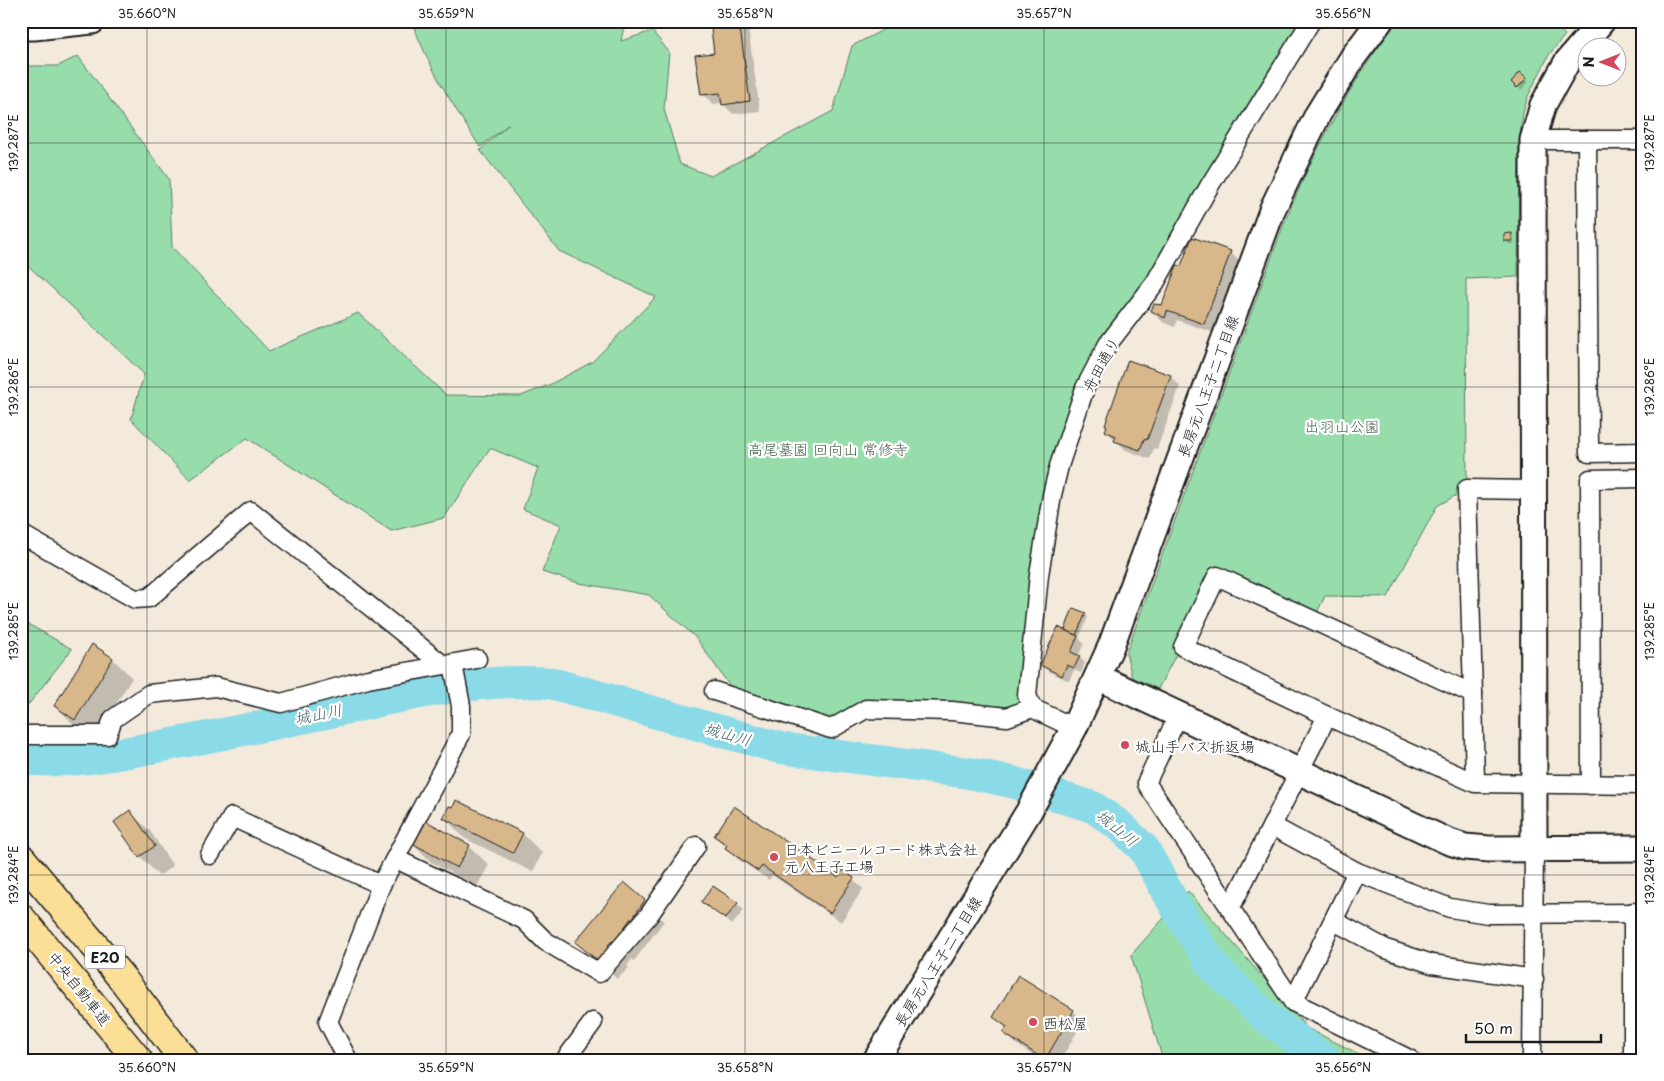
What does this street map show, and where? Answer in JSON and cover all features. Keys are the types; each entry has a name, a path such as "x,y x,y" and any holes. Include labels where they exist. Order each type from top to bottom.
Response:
{"highway":[{"name":"E20","path":"21,858 121,977 184,1060"},
{"name":"中央自動車道","path":"21,918 138,1060"}],"street":[{"path":"21,27 92,21"},
{"name":"舟田通り","path":"1032,708 1027,695 1034,619 1052,495 1059,466 1085,388 1108,344 1155,283 1210,185 1311,21"},
{"name":"長房元八王子二丁目線","path":"876,1060 1030,811 1074,728 1098,677 1273,208 1318,114 1353,57 1380,21"},
{"path":"1532,1060 1534,980 1533,140 1543,106 1567,62 1602,21"},
{"path":"1533,140 1643,140"},
{"path":"1587,140 1589,453 1643,452"},
{"path":"1591,785 1590,479 1643,478"},
{"path":"1475,783 1466,489 1533,490"},
{"path":"21,534 135,599 149,598 251,512 450,666 461,706 460,734 381,885 328,1022 348,1060"},
{"path":"1473,694 1217,576 1183,647 1327,716 1475,783 1643,785"},
{"path":"21,735 108,735 112,719 149,694 216,687 280,702 368,679 450,666 477,659"},
{"path":"1098,677 1447,841 1465,847 1489,849 1643,848"},
{"path":"714,691 831,729 866,709 952,711 1007,717 1032,708 1074,728"},
{"path":"1179,714 1147,784 1230,910 1293,1002 1411,1060"},
{"path":"1230,910 1327,716"},
{"path":"210,855 232,817 381,885"},
{"path":"1272,826 1357,872 1450,908 1488,914 1638,912 1633,1060"},
{"path":"396,859 524,920 545,941 599,973 649,915 696,846"},
{"path":"1293,1002 1357,872"},
{"path":"1334,921 1386,949 1432,964 1534,980"},
{"path":"565,1060 593,1022"}],"green space":[{"name":"高尾墓園 回向山 常修寺","path":"412,21 625,21 621,41 652,31 669,52 664,109 680,164 711,176 833,111 852,46 900,21 1311,21 1108,344 1059,466 1021,711 942,704 827,724 741,702 696,638 649,595 579,583 542,572 561,525 523,509 538,468 490,448 444,518 391,531 247,438 190,480 131,419 144,374 21,259 21,66 58,66 78,56 169,179 172,247 269,351 358,313 446,395 521,396 551,384 592,362 656,297 559,251 480,150 509,124 480,147 451,102 434,71"},
{"name":"出羽山公園","path":"1398,21 1552,21 1565,35 1549,55 1528,96 1523,113 1519,142 1518,277 1466,279 1467,489 1437,506 1388,597 1325,596 1313,621 1217,576 1158,689 1132,677 1126,653 1285,221 1321,143 1349,92"},
{"path":"21,620 72,649 21,714"},
{"path":"1188,891 1307,1028 1371,1060 1163,1060 1131,955"}],"building":[{"path":"710,21 739,21 750,101 722,105 720,93 701,95 695,55 714,53"},
{"path":"1555,21 1573,21 1571,24 1558,24"},
{"path":"1520,72 1527,78 1517,88 1511,82"},
{"path":"1512,233 1512,241 1504,241 1504,234"},
{"path":"1192,237 1231,251 1204,324 1167,311 1165,318 1151,311 1154,304 1162,305 1177,265 1181,266"},
{"path":"1128,360 1171,375 1147,440 1144,439 1140,450 1114,441 1116,436 1105,431 1107,426 1105,425"},
{"path":"1073,608 1086,613 1076,635 1065,630"},
{"path":"1058,627 1078,636 1071,652 1080,656 1074,668 1067,665 1062,676 1040,665"},
{"path":"92,644 113,658 75,720 54,706"},
{"path":"456,800 523,833 513,853 443,818 449,806 453,807"},
{"name":"日本ビニールコード株式会社 元八王子工場","path":"734,806 838,877 843,870 854,878 830,913 762,866 758,871 725,848 727,845 714,836"},
{"path":"130,810 155,846 139,857 114,822"},
{"path":"426,821 470,845 457,868 410,842 417,830 420,832"},
{"path":"624,882 645,900 614,942 612,941 608,945 611,947 597,960 575,942"},
{"path":"713,886 738,903 725,919 701,902"},
{"name":"西松屋","path":"1018,975 1074,1010 1045,1060 1003,1033 1007,1027 993,1017"}],"waterway":[{"name":"城山川","path":"21,759 58,760 113,755 230,733 441,689 469,685 524,682 551,683 780,748 969,773 1012,782 1093,807 1120,826 1144,849 1178,911 1214,967 1267,1018 1325,1060"}],"place":[{"name":"城山手バス折返場","path":"1125,745"},
{"name":"日本ビニールコード株式会社 元八王子工場","path":"774,857"},
{"name":"西松屋","path":"1033,1022"}]}
